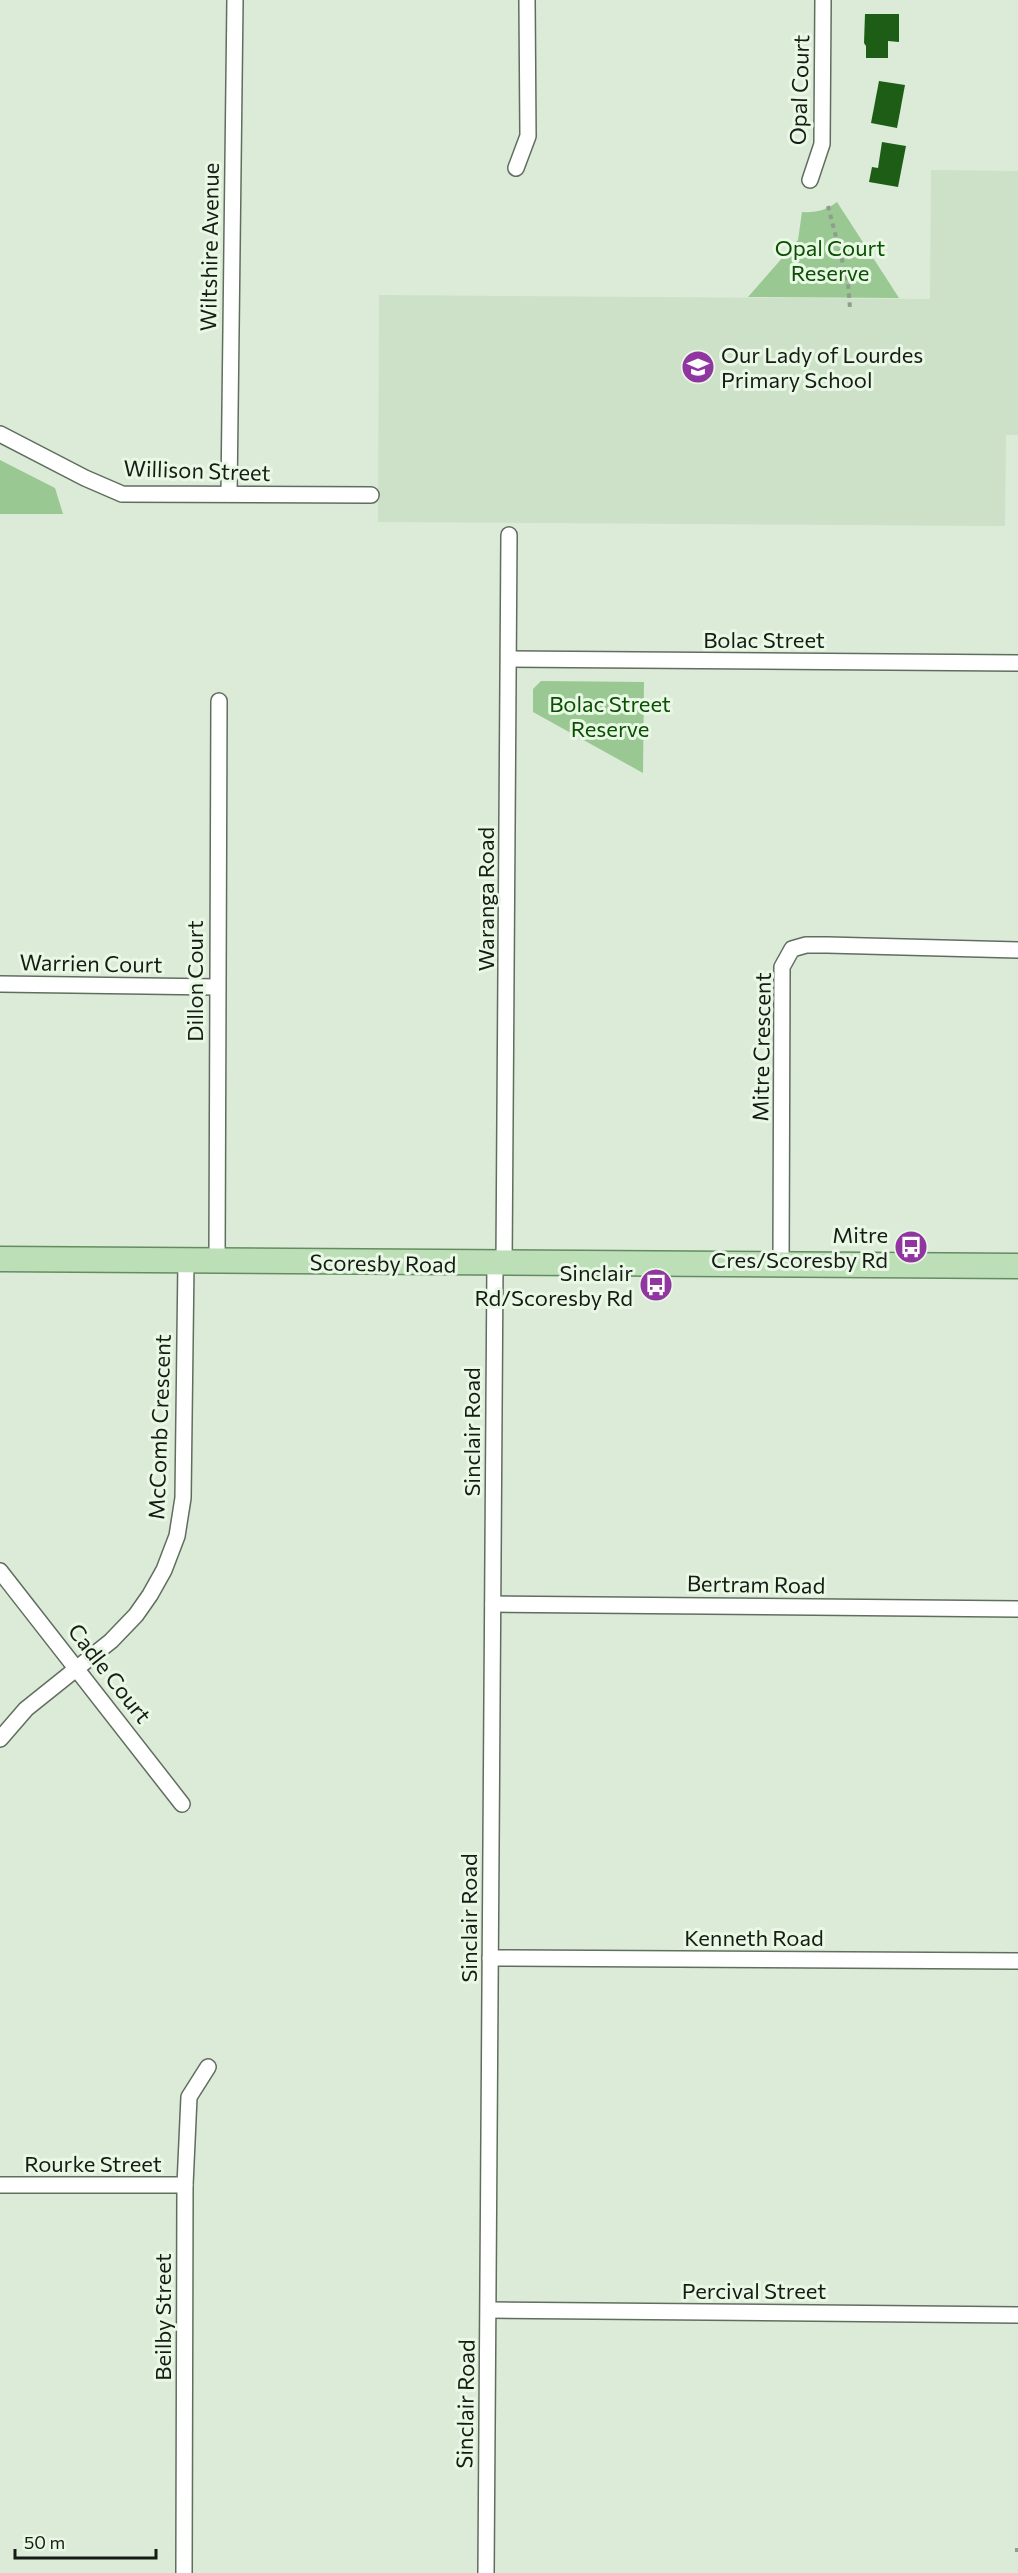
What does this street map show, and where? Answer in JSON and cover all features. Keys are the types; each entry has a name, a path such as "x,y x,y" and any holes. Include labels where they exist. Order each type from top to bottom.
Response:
{"main road":[{"name":"Scoresby Road","path":"0,1259 1018,1266"}],"street":[{"name":"Wiltshire Avenue","path":"229,494 235,0"},
{"path":"516,168 528,136 527,0"},
{"name":"Opal Court","path":"810,180 822,144 823,0"},
{"name":"Willison Street","path":"0,434 85,478 122,494 371,495"},
{"name":"Waranga Road","path":"500,1264 509,535"},
{"name":"Bolac Street","path":"509,659 1018,663"},
{"name":"Dillon Court","path":"217,1261 219,702"},
{"name":"Mitre Crescent","path":"781,1266 782,967 792,949 816,945 1018,950"},
{"name":"Warrien Court","path":"0,984 217,987"},
{"name":"McComb Crescent","path":"0,1739 26,1709 111,1641 136,1615 164,1570 177,1536 183,1498 186,1261"},
{"name":"Sinclair Road","path":"486,2573 493,1604 500,1264"},
{"name":"Cadle Court","path":"0,1571 77,1666 182,1804"},
{"name":"Bertram Road","path":"493,1604 1018,1609"},
{"name":"Kenneth Road","path":"490,1958 1018,1961"},
{"name":"Beilby Street","path":"184,2573 185,2185 189,2097 208,2067"},
{"name":"Rourke Street","path":"0,2185 185,2185"},
{"name":"Percival Street","path":"489,2310 1018,2314"}],"path":[{"path":"828,206 848,283 850,308"}],"shaded area":[{"name":"Our Lady of Lourdes Primary School","path":"931,170 1018,171 1018,435 1006,435 1005,526 378,522 379,295 930,299"}],"green space":[{"name":"Opal Court Reserve","path":"837,202 899,298 748,297 798,240 802,212 821,210"},
{"path":"0,460 55,488 63,514 0,514"},
{"name":"Bolac Street Reserve","path":"541,681 644,682 643,773 533,712 533,689"}],"building":[{"path":"865,14 899,14 899,42 888,41 888,58 866,58"},
{"path":"879,81 905,85 897,128 871,123"},
{"path":"882,142 906,146 898,187 869,182 872,167 878,168"}],"place":[{"name":"Our Lady of Lourdes Primary School","path":"698,367"},
{"name":"Mitre Cres/Scoresby Rd","path":"911,1247"},
{"name":"Sinclair Rd/Scoresby Rd","path":"656,1285"}]}
